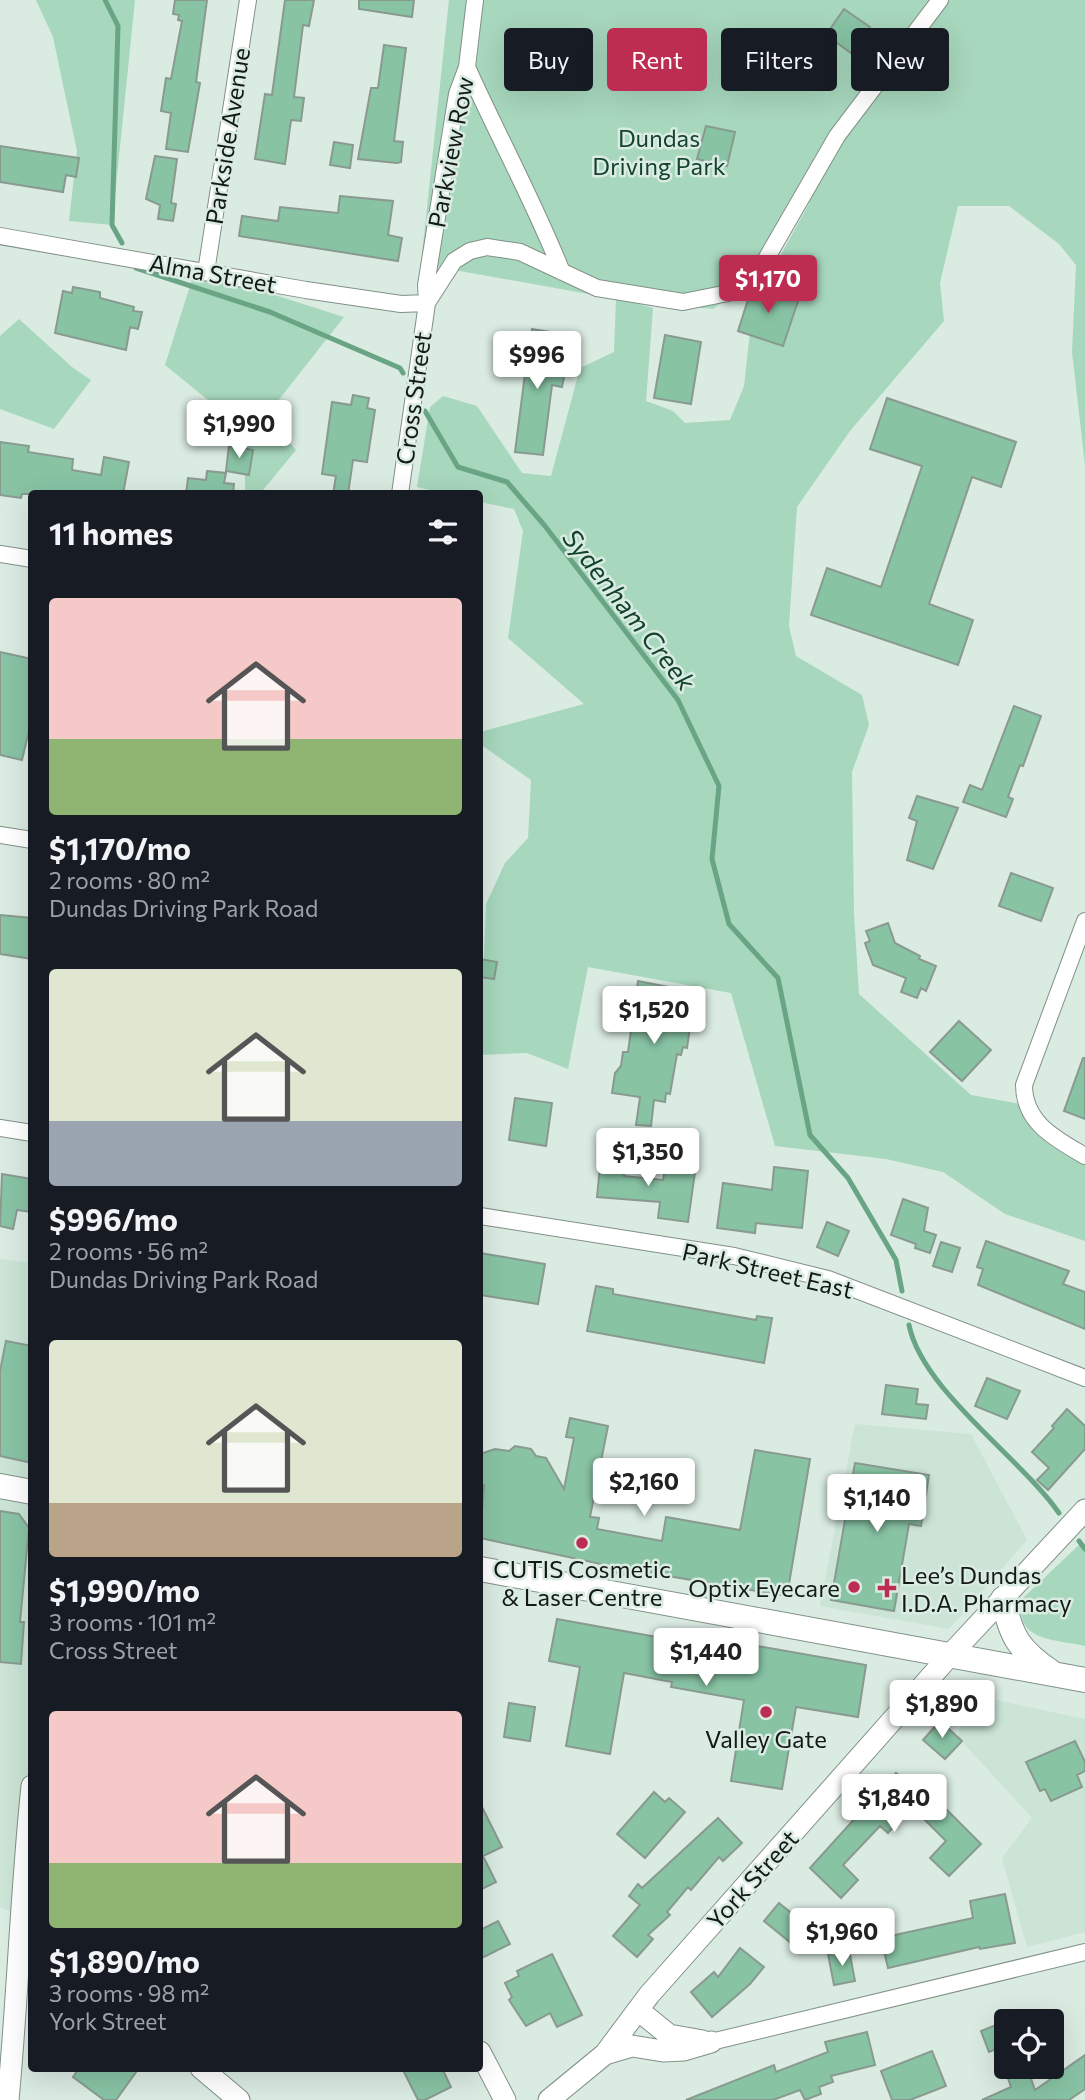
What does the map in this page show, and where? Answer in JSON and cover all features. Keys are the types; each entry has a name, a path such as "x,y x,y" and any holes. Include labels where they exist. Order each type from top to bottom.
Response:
{"main road":[{"path":"0,1486 28,1491"},
{"path":"483,1570 1085,1680"},
{"path":"1003,1599 1009,1630 1018,1644 1055,1675"}],"street":[{"name":"Parkside Avenue","path":"206,272 248,0"},
{"name":"Parkview Row","path":"427,303 426,285 457,94 467,67 475,0"},
{"path":"427,303 454,261 470,251 487,247 520,252 597,288 683,302 727,293 758,273 837,136 940,0"},
{"path":"467,67 497,134 538,212 562,272"},
{"name":"Alma Street","path":"0,236 401,304 427,303"},
{"name":"Cross Street","path":"401,490 427,303"},
{"path":"0,554 28,558"},
{"path":"0,835 28,839"},
{"path":"1085,921 1029,1068 1024,1098 1044,1131 1085,1156"},
{"path":"0,1128 28,1132"},
{"name":"Park Street East","path":"483,1216 733,1256 828,1279 1085,1378"},
{"name":"York Street","path":"549,2100 605,2054 638,2010 951,1654 1085,1510"},
{"path":"8,2100 26,1960 19,1916 28,1826"},
{"path":"0,1948 26,1960"},
{"path":"605,2054 632,2046 663,2051 684,2050 1085,1952"},
{"path":"638,2010 669,2035 711,2042"},
{"path":"483,2058 505,2100"},
{"path":"206,2072 240,2100"}],"shaded area":[{"path":"0,1259 28,1262 28,1919 0,1907"},
{"path":"855,1424 971,1434 1027,1540 949,1629 820,1606"},
{"path":"968,1694 1085,1719 1085,1932 1027,1947 1002,1858 1032,1818 958,1737"}],"green space":[{"path":"36,0 135,0 112,225 69,221 77,151 53,37"},
{"name":"Dundas Driving Park","path":"449,0 1085,0 1085,465 1072,352 1076,265 1059,244 1009,206 958,206 940,283 944,321 850,431 797,507 789,626 796,656 862,695 869,725 852,772 854,913 859,994 971,1095 1027,1105 1052,1131 1085,1147 1085,1241 1005,1214 943,1172 886,1159 775,1146 731,993 588,967 568,1069 527,1053 483,1055 486,904 505,863 528,838 531,780 483,746 483,731 584,704 508,638 523,531 514,509 483,503 483,490 429,490 417,487 430,407 443,396 477,406 522,473 551,476 580,368 614,352 616,299 421,264","holes":["811,200 762,289 751,323 744,386 730,420 685,423 673,411 646,401 653,308 625,300 713,309 757,276"]},
{"path":"195,270 344,317 266,416 296,450 263,490 245,490 245,440 235,422 165,365"},
{"path":"19,319 72,367 91,380 54,429 0,409 0,336"},
{"path":"1081,1543 1085,1547 1085,1646 1039,1636 1024,1624 1021,1613 1022,1599"}],"building":[{"path":"175,0 207,0 196,82 200,83 188,152 166,149 171,113 161,111 166,78 171,79 182,21 178,20 179,15 173,14"},
{"path":"285,0 314,0 309,26 303,25 294,97 304,98 301,121 291,120 285,164 255,159 265,94 272,95"},
{"path":"359,0 414,0 412,17 359,9"},
{"path":"844,9 870,27 851,28 851,53 837,43 837,28 831,28"},
{"path":"384,45 406,48 394,141 403,142 401,162 397,163 358,159 371,88 378,88"},
{"path":"706,126 735,132 727,166 697,159"},
{"path":"334,142 353,145 350,168 330,165"},
{"path":"0,146 79,158 76,177 66,175 63,192 0,182"},
{"path":"155,156 177,159 171,203 176,204 173,221 158,219 160,205 146,199"},
{"path":"340,196 393,201 388,235 402,238 398,261 239,236 242,216 278,221 280,207 338,213"},
{"path":"758,285 799,298 783,346 738,331 751,290"},
{"path":"73,287 100,292 100,298 134,307 133,311 142,312 138,329 130,327 126,350 55,333 63,291 72,293"},
{"path":"532,329 557,333 552,363 566,366 562,387 552,385 543,455 515,452 525,374 519,373 526,338 531,339"},
{"path":"665,335 701,342 691,404 654,398"},
{"path":"353,395 369,398 367,408 375,410 367,462 353,460 349,490 334,490 336,476 322,474 332,402 351,405"},
{"path":"887,398 1016,442 1001,487 972,477 929,604 973,620 958,665 811,615 827,568 881,587 922,466 870,449"},
{"path":"0,442 29,446 28,452 73,459 72,470 101,475 104,457 129,462 124,490 28,490 28,494 22,494 21,498 0,495"},
{"path":"229,446 253,450 249,475 226,471"},
{"path":"207,471 226,473 224,483 234,484 233,490 186,490 188,478 206,480"},
{"path":"0,652 28,658 28,735 22,760 0,755"},
{"path":"1014,706 1041,716 1023,766 1020,765 1008,797 1013,799 1006,817 963,802 970,785 982,790"},
{"path":"917,796 958,808 933,869 907,860 917,821 909,818"},
{"path":"1011,873 1053,888 1041,921 999,906"},
{"path":"0,915 28,918 28,958 0,954"},
{"path":"888,923 895,943 920,956 919,959 936,966 926,991 921,988 917,998 901,992 906,978 873,965 865,943 870,941 866,931"},
{"path":"483,960 497,962 494,979 483,977"},
{"path":"638,981 695,992 687,1048 683,1047 681,1055 677,1054 670,1094 666,1093 665,1102 654,1100 651,1126 636,1125 640,1097 612,1093 615,1073 621,1066 623,1052 628,1052"},
{"path":"959,1021 991,1050 962,1081 930,1052"},
{"path":"1085,1058 1085,1119 1064,1111"},
{"path":"515,1098 552,1103 546,1146 509,1140"},
{"path":"601,1156 626,1158 624,1176 663,1180 665,1168 695,1172 688,1222 658,1218 660,1202 597,1197"},
{"path":"774,1167 808,1171 802,1228 756,1223 755,1233 717,1228 723,1183 772,1190"},
{"path":"2,1174 28,1178 28,1211 17,1210 13,1229 0,1226"},
{"path":"903,1199 928,1208 924,1231 936,1235 930,1253 915,1248 916,1244 891,1235"},
{"path":"827,1222 849,1231 838,1256 817,1247"},
{"path":"986,1241 1069,1271 1063,1284 1085,1292 1085,1329 978,1285 983,1269 977,1267"},
{"path":"941,1242 960,1248 952,1272 933,1266"},
{"path":"483,1254 545,1264 538,1304 483,1295"},
{"path":"596,1286 613,1289 613,1294 756,1320 757,1316 772,1318 764,1363 587,1331"},
{"path":"6,1341 28,1345 28,1462 0,1456 0,1371"},
{"path":"987,1378 1020,1391 1007,1419 975,1406"},
{"path":"886,1385 918,1389 916,1404 928,1405 926,1419 882,1414"},
{"path":"1067,1409 1085,1426 1085,1449 1048,1490 1037,1480 1049,1468 1032,1452"},
{"path":"570,1418 608,1426 590,1517 599,1518 597,1529 662,1541 666,1517 740,1530 755,1450 810,1459 787,1596 632,1570 631,1576 609,1572 610,1566 483,1539 483,1453 495,1449 509,1451 515,1446 531,1449 536,1456 546,1458 564,1489 574,1438 566,1437"},
{"path":"855,1463 929,1475 921,1526 909,1524 894,1611 831,1600"},
{"path":"0,1511 19,1514 28,1527 28,1538 20,1622 24,1622 21,1664 0,1662"},
{"path":"557,1619 679,1641 681,1634 866,1665 858,1717 796,1707 782,1789 731,1781 744,1700 671,1687 672,1682 624,1673 610,1754 566,1746 580,1667 549,1661"},
{"path":"509,1703 535,1707 530,1741 504,1737"},
{"path":"940,1721 962,1741 945,1759 923,1740"},
{"path":"1075,1741 1085,1762 1085,1771 1077,1775 1082,1787 1051,1801 1045,1789 1040,1791 1026,1762"},
{"path":"896,1773 942,1811 945,1808 981,1844 949,1876 930,1858 946,1841 917,1812 915,1814 909,1809 888,1833 880,1826 843,1865 858,1880 841,1898 810,1868"},
{"path":"654,1792 665,1802 669,1798 685,1812 645,1858 617,1834"},
{"path":"483,1809 502,1847 483,1856"},
{"path":"718,1818 742,1843 723,1861 719,1857 691,1890 688,1887 667,1912 670,1915 648,1935 653,1939 637,1957 613,1936 640,1905 629,1896 638,1884 642,1888"},
{"path":"483,1856 496,1882 483,1888"},
{"path":"1005,1894 1015,1943 979,1947 888,1968 881,1938 973,1918 970,1901"},
{"path":"779,1903 806,1925 791,1943 764,1921"},
{"path":"498,1921 510,1944 483,1958 483,1928"},
{"path":"740,1948 764,1967 750,1984 712,2017 691,1992 714,1972 718,1977"},
{"path":"849,1950 855,1981 834,1985 828,1954"},
{"path":"552,1954 582,2015 557,2027 550,2013 526,2026 509,2000 512,1997 505,1983 519,1976 517,1971"},
{"path":"994,2026 994,2050 989,2052 981,2031"},
{"path":"867,2032 875,2065 831,2076 833,2082 819,2087 821,2094 805,2100 800,2090 773,2100 686,2100 774,2065 776,2072 828,2052 825,2042"},
{"path":"932,2051 946,2086 910,2100 892,2100 881,2071"},
{"path":"1085,2055 1085,2089 1069,2100 982,2100 1011,2087 1008,2079 1031,2079 1035,2090 1051,2079 1064,2079 1064,2070"},
{"path":"76,2072 136,2072 116,2100 104,2100 73,2077"},
{"path":"404,2072 444,2072 451,2087 425,2100 418,2100"}],"waterway":[{"name":"Sydenham Creek","path":"105,0 118,26 112,225 122,243"},
{"name":"Sydenham Creek","path":"136,268 270,312 400,368 403,373"},
{"name":"Sydenham Creek","path":"425,411 458,467 507,482 545,526 678,700 719,786 712,859 729,924 778,978 810,1135 848,1178 896,1260 902,1291"},
{"name":"Sydenham Creek","path":"909,1325 932,1374 1059,1513"},
{"name":"Sydenham Creek","path":"1079,1541 1085,1549"}],"place":[{"name":"CUTIS Cosmetic & Laser Centre","path":"582,1543"},
{"name":"Optix Eyecare","path":"854,1587"},
{"name":"Lee’s Dundas I.D.A. Pharmacy","path":"887,1588"},
{"name":"Valley Gate","path":"766,1712"}]}
